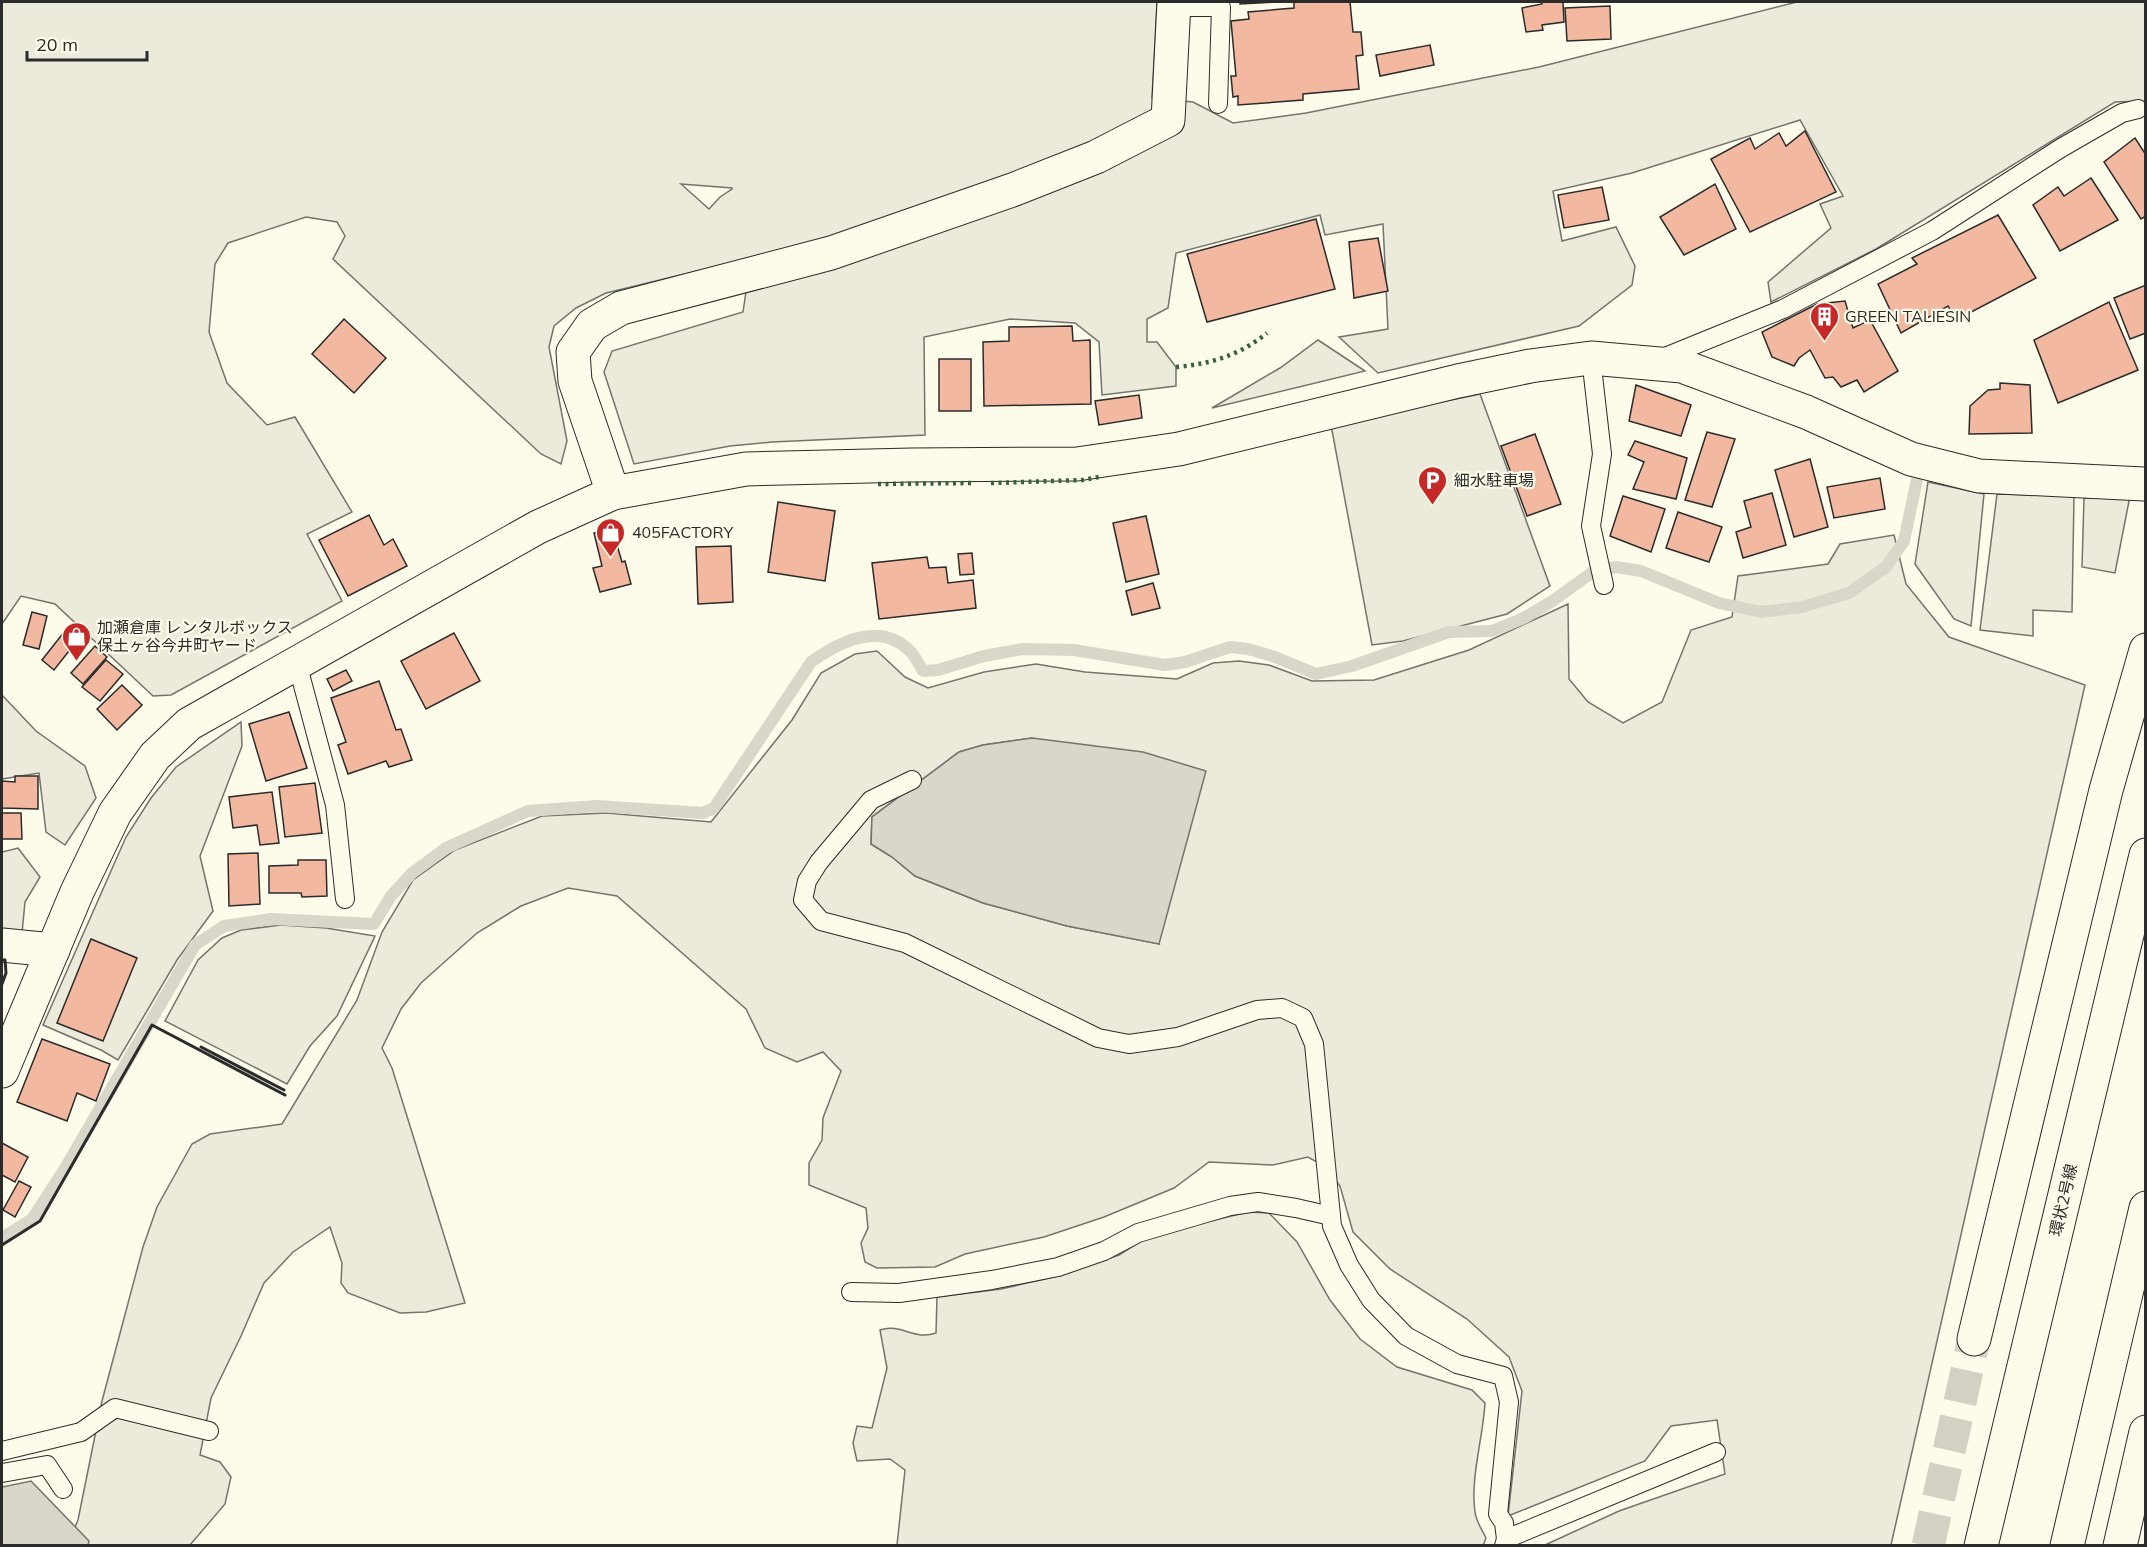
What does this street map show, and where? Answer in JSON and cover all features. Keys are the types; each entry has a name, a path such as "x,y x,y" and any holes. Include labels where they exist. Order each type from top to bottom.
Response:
{"street":[{"path":"613,493 575,381 573,352 592,325 621,308 831,253 1015,189 1096,157 1168,120 1174,4"},
{"path":"2,1071 77,891 115,813 155,756 189,724 538,527 613,493 746,469 1077,464 1179,449 1458,381 1530,366 1591,358 1682,366 1806,412 1911,459 1979,476 2145,482"},
{"path":"1974,1339 2103,801 2145,650"},
{"name":"環状2号線","path":"1981,1545 2145,855"},
{"path":"2,945 53,950"},
{"path":"2067,1545 2145,1208"},
{"path":"2120,1545 2145,1432"}],"lane":[{"path":"1174,4 1214,4 1221,7 1218,104"},
{"path":"1650,363 1783,309 1932,231 2061,147 2122,113 2138,109"},
{"path":"1591,358 1602,454 1599,486 1591,526 1604,585"},
{"path":"297,663 335,805 345,899"},
{"path":"912,780 872,800 819,862 807,881 803,900 820,921 904,943 1098,1038 1129,1044 1178,1037 1257,1010 1282,1008 1303,1018 1314,1044 1332,1226 1349,1265 1371,1300 1406,1336 1457,1364 1503,1376 1509,1402 1498,1514 1504,1523 1505,1542 1716,1452"},
{"path":"851,1292 899,1293 992,1280 1058,1267 1104,1251 1138,1233 1230,1206 1258,1202 1331,1216"},
{"path":"2,1451 81,1432 115,1408 209,1431"},
{"path":"2,1473 47,1465 63,1489"}],"shaded area":[{"path":"2,2 1157,2 1152,98 1193,102 1233,123 1306,113 1539,67 1797,2 2145,2 2145,101 2115,102 1876,249 1771,302 1768,282 1831,228 1820,204 1843,196 1800,120 1632,173 1553,191 1562,241 1616,227 1635,266 1632,285 1579,326 1378,373 1339,337 1388,329 1383,224 1325,235 1320,215 1176,253 1168,308 1147,319 1147,342 1157,342 1176,367 1176,386 1102,395 1099,342 1075,323 1010,319 924,337 925,435 730,446 634,464 604,372 612,351 743,312 751,258 606,293 576,308 554,326 549,347 567,441 561,464 541,454 333,259 345,236 337,222 306,217 228,243 215,264 209,332 227,383 267,425 295,417 352,512 307,534 342,601 171,695 153,696 55,604 21,596 2,624","holes":["681,184 732,188 709,209"]},
{"path":"1318,340 1365,371 1212,408 1280,368"},
{"name":"細水駐車場","path":"1480,394 1550,586 1507,614 1403,641 1372,645 1331,425"},
{"path":"1928,482 1984,494 1971,626 1954,619 1915,564"},
{"path":"1997,494 2074,496 2072,612 2033,610 2033,636 1980,630"},
{"path":"2130,496 2115,573 2082,567 2084,498"},
{"path":"1894,535 1906,584 1949,637 2085,685 1891,1545 1545,1545 1619,1511 1725,1474 1717,1420 1671,1426 1645,1461 1508,1516 1522,1391 1509,1357 1467,1319 1390,1269 1353,1232 1340,1186 1326,1167 1308,1157 1273,1165 1209,1162 1174,1188 1104,1217 1044,1237 965,1254 935,1267 877,1268 865,1262 861,1243 868,1228 866,1208 809,1185 809,1163 822,1140 823,1118 841,1071 823,1052 797,1062 765,1048 746,1009 617,896 568,888 521,906 477,933 421,983 401,1009 382,1048 392,1068 465,1303 426,1312 400,1313 348,1293 341,1283 342,1263 330,1227 293,1252 264,1283 211,1398 200,1455 220,1462 231,1477 225,1504 190,1545 67,1546 78,1520 102,1401 143,1247 157,1207 192,1144 210,1134 282,1124 357,1000 382,932 413,880 455,850 542,816 606,813 711,822 792,720 821,673 855,654 877,651 905,677 928,688 984,672 1036,664 1085,672 1177,679 1213,663 1239,661 1269,665 1312,681 1374,680 1469,650 1568,604 1569,679 1588,702 1623,723 1662,702 1691,630 1732,617 1738,576 1828,564 1840,544","holes":["1032,738 1159,944 1067,926 983,903 915,876 892,857 871,844 872,817 959,752 983,745"]},
{"path":"2,695 36,731 85,766 96,798 65,845 46,832 39,773 2,779"},
{"path":"241,722 242,746 200,856 213,911 177,960 118,1060 101,1050 43,1025 126,837 151,798 176,767"},
{"path":"1032,738 1143,752 1206,771 1159,944 1067,926 983,903 915,876 892,857 871,844 872,817 959,752 983,745"},
{"path":"18,848 40,877 25,902 22,933 2,932 2,852"},
{"path":"281,925 326,928 375,936 337,1016 310,1046 287,1084 165,1021 198,960 222,938 241,930"},
{"path":"1248,1212 1269,1213 1297,1242 1330,1300 1360,1339 1397,1367 1472,1390 1485,1403 1474,1486 1475,1512 1486,1538 1483,1546 897,1545 905,1470 890,1459 857,1461 853,1443 857,1426 872,1428 887,1368 880,1330 888,1328 921,1335 936,1333 937,1297 1001,1289 1058,1276 1119,1255 1149,1236"},
{"path":"31,1481 89,1541 88,1545 2,1545 2,1487"}],"building":[{"path":"1240,2 1277,2 1240,4"},
{"path":"1294,2 1350,2 1353,32 1361,32 1363,55 1356,56 1359,89 1303,94 1303,100 1238,105 1238,96 1233,97 1231,76 1236,76 1231,21 1249,19 1248,12 1294,8"},
{"path":"1542,2 1563,2 1564,22 1542,25 1543,30 1526,32 1522,8 1542,4"},
{"path":"1610,6 1611,39 1567,41 1565,8"},
{"path":"1430,45 1434,65 1380,76 1376,55"},
{"path":"1805,131 1836,192 1750,232 1711,159 1750,138 1755,149 1779,133 1786,146"},
{"path":"2135,138 2146,155 2146,216 2141,219 2104,162"},
{"path":"2091,178 2118,220 2060,251 2033,205 2058,187 2064,196"},
{"path":"1715,184 1736,229 1684,255 1660,217"},
{"path":"1602,187 1609,220 1564,228 1558,195"},
{"path":"1998,215 2036,278 1956,320 1948,306 1901,333 1878,284 1917,264 1912,258"},
{"path":"1316,219 1335,289 1207,322 1187,254"},
{"path":"1378,238 1388,291 1354,298 1349,242"},
{"path":"2146,285 2146,333 2130,339 2114,298"},
{"name":"GREEN TALIESIN","path":"1845,301 1853,328 1870,320 1898,371 1864,392 1857,380 1841,387 1833,377 1825,378 1810,350 1799,358 1794,366 1772,357 1762,332 1817,304"},
{"path":"2109,302 2138,370 2058,403 2034,340"},
{"path":"344,319 386,358 354,393 312,354"},
{"path":"1072,326 1073,341 1090,340 1091,404 984,406 983,342 1009,341 1009,327"},
{"path":"939,359 971,359 971,411 939,411"},
{"path":"2000,383 2030,385 2032,433 1969,434 1970,406 1988,390 2000,389"},
{"path":"1636,385 1691,405 1681,436 1629,421"},
{"path":"1139,395 1142,418 1099,425 1095,401"},
{"path":"1707,432 1735,439 1712,507 1685,500"},
{"path":"1535,434 1561,504 1527,516 1501,446"},
{"path":"1635,441 1687,458 1676,499 1633,489 1644,462 1628,455"},
{"path":"1810,459 1828,527 1794,537 1775,470"},
{"path":"1880,478 1885,509 1834,518 1827,487"},
{"path":"1772,493 1786,545 1743,558 1736,532 1751,527 1744,501"},
{"path":"1623,496 1665,509 1651,552 1610,536"},
{"path":"778,502 835,511 825,581 768,572"},
{"path":"1678,512 1722,527 1709,562 1666,548"},
{"path":"369,515 384,545 393,539 407,566 348,596 319,540"},
{"path":"1146,516 1159,574 1126,582 1113,523"},
{"path":"612,528 631,584 600,592 593,568 602,566 594,533"},
{"path":"731,546 733,602 698,604 696,547"},
{"path":"972,553 974,574 960,575 958,554"},
{"path":"927,557 929,568 946,567 948,583 973,580 976,608 879,619 872,563"},
{"path":"1153,583 1160,608 1132,615 1126,591"},
{"path":"32,612 47,616 39,649 23,645"},
{"path":"68,627 80,637 54,670 42,660"},
{"path":"454,633 480,681 426,709 401,661"},
{"path":"95,646 107,657 83,684 71,673"},
{"path":"106,660 123,674 100,701 82,687"},
{"path":"346,670 352,681 333,691 327,679"},
{"path":"379,681 396,730 401,729 412,760 389,767 386,761 348,774 338,745 346,742 331,698"},
{"path":"122,685 142,705 117,730 97,709"},
{"path":"289,712 307,768 266,781 249,724"},
{"path":"15,776 38,776 38,809 2,808 2,781 15,782"},
{"path":"315,783 322,833 285,837 279,787"},
{"path":"272,792 279,843 260,845 257,825 233,828 229,797"},
{"path":"2,813 21,813 22,839 2,839"},
{"path":"258,853 260,904 229,906 228,854"},
{"path":"298,860 326,860 327,896 302,897 301,893 269,893 269,866 298,865"},
{"path":"91,939 137,958 103,1041 57,1023"},
{"path":"42,1039 110,1064 96,1101 77,1093 67,1121 17,1102"},
{"path":"2,1143 28,1157 15,1182 2,1175"},
{"path":"19,1181 31,1187 15,1217 3,1210"}],"waterway":[{"path":"2,1238 32,1219 64,1170 195,945 224,926 271,919 374,924 391,896 412,873 446,848 528,811 597,806 703,813 714,808 811,662 847,642 873,636 886,637 910,651 923,671 938,670 984,656 1023,649 1074,650 1165,665 1185,662 1230,647 1248,649 1275,657 1316,674 1352,666 1449,632 1492,631 1524,618 1594,571 1616,567 1641,571 1719,603 1761,612 1802,607 1849,593 1886,567 1904,541 1917,479"}],"tunnel":[{"path":"1928,1546 1974,1339"}],"hedge":[{"path":"1176,367 1201,364 1236,353 1267,333"},
{"path":"991,483 1083,480 1099,477"},
{"path":"878,484 974,483"}],"wall":[{"path":"2,960 5,960 6,973 2,984"},
{"path":"2,1245 40,1221 152,1025 285,1095"},
{"path":"201,1047 284,1090"}],"place":[{"name":"GREEN TALIESIN","path":"1824,342"},
{"name":"細水駐車場","path":"1433,506"},
{"name":"405FACTORY","path":"611,558"},
{"name":"加瀬倉庫 レンタルボックス 保土ヶ谷今井町ヤード","path":"76,662"}]}
